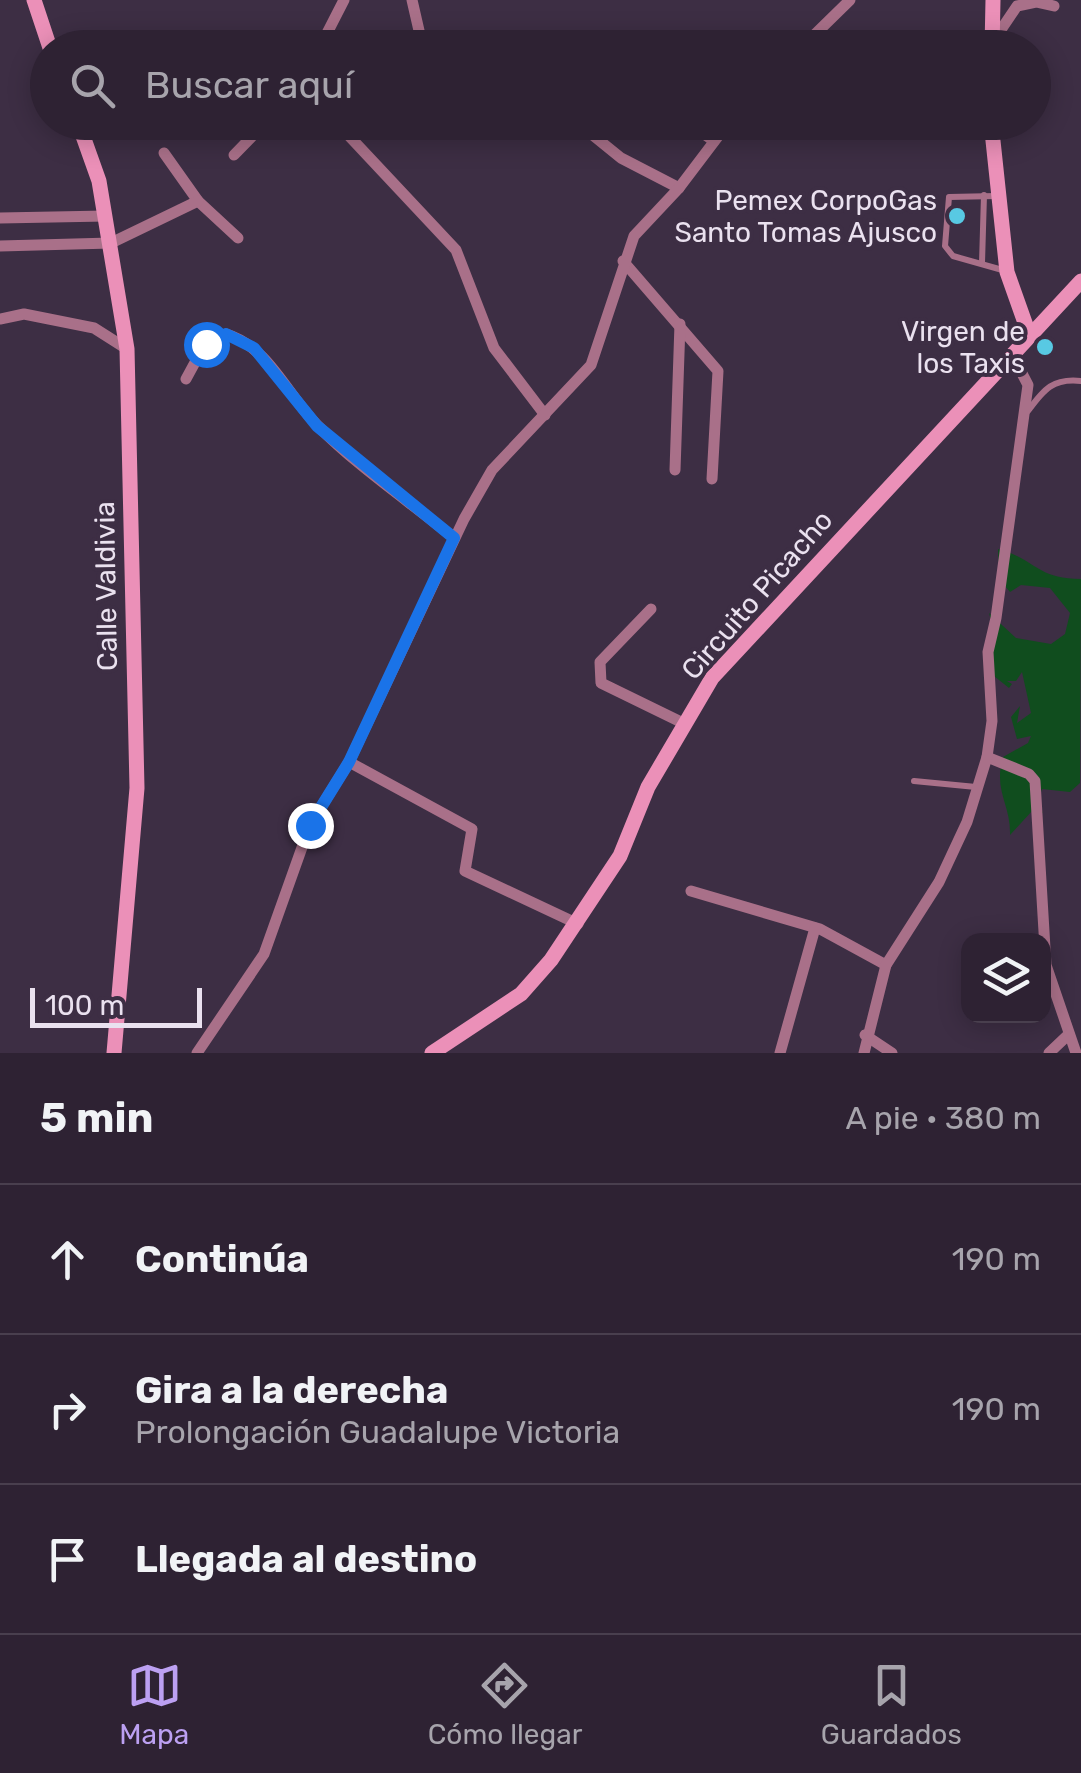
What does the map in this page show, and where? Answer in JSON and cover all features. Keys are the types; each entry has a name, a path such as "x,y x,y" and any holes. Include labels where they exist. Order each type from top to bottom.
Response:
{"main road":[{"path":"34,0 44,30"},
{"path":"992,30 993,0"},
{"name":"Calle Valdivia","path":"83,140 106,216 127,349 136,788 114,1053"},
{"path":"991,140 990,195 1007,272 1029,334"},
{"name":"Circuito Picacho","path":"432,1053 521,994 578,924 620,856 648,787 683,722 735,651 1029,334 1077,289"}],"street":[{"path":"329,30 344,0"},
{"path":"412,0 418,30"},
{"path":"819,30 850,0"},
{"path":"1002,30 1017,6 1036,2 1054,6"},
{"path":"234,156 249,140"},
{"path":"353,140 456,250 494,348 545,415"},
{"path":"598,140 620,158 679,188"},
{"path":"198,1053 264,954 310,825 349,762 454,538 492,470 591,365 634,236 679,188 714,142 711,140"},
{"path":"164,153 198,200 238,238"},
{"path":"0,246 111,243 198,200"},
{"path":"0,218 106,216"},
{"path":"623,261 718,371 712,479"},
{"path":"0,319 24,314 94,328 127,349"},
{"path":"674,470 680,324"},
{"path":"186,379 206,344 226,334 239,338 254,348 317,426 454,538"},
{"path":"864,1053 865,1035 886,965 939,882 988,757 992,721 988,652 1028,385 1012,354"},
{"path":"651,609 600,662 600,684 683,722"},
{"path":"988,757 1030,774 1035,781 1046,965 1076,1053"},
{"path":"349,762 472,829 465,871 578,924"},
{"path":"691,891 815,928 886,965"},
{"path":"780,1053 815,928"},
{"path":"865,1035 892,1053"},
{"path":"1049,1053 1068,1035"}],"lane":[{"path":"982,263 990,195 949,197 945,246 953,256 1007,272"},
{"path":"1024,416 1045,388 1060,380 1081,381"},
{"path":"914,781 978,787"}],"green space":[{"path":"998,549 1045,572 1081,579 1080,783 1070,792 1042,789 1035,810 1043,812 1038,816 1032,811 1010,835 1000,769 1003,757 1028,743 1031,736 1017,739 1011,717 1020,706 1017,723 1031,713 1022,672 1016,681 1007,681 1012,684 1009,688 989,672 993,628 989,613 1016,638 1051,644 1065,634 1070,613 1050,588 1021,585 1010,592 999,579"}],"place":[{"name":"Pemex CorpoGas Santo Tomas Ajusco","path":"957,216"},
{"name":"Virgen de los Taxis","path":"1045,347"}],"route":[{"path":"206,344 226,334 254,348 317,426 454,538 349,762 310,825"}]}
